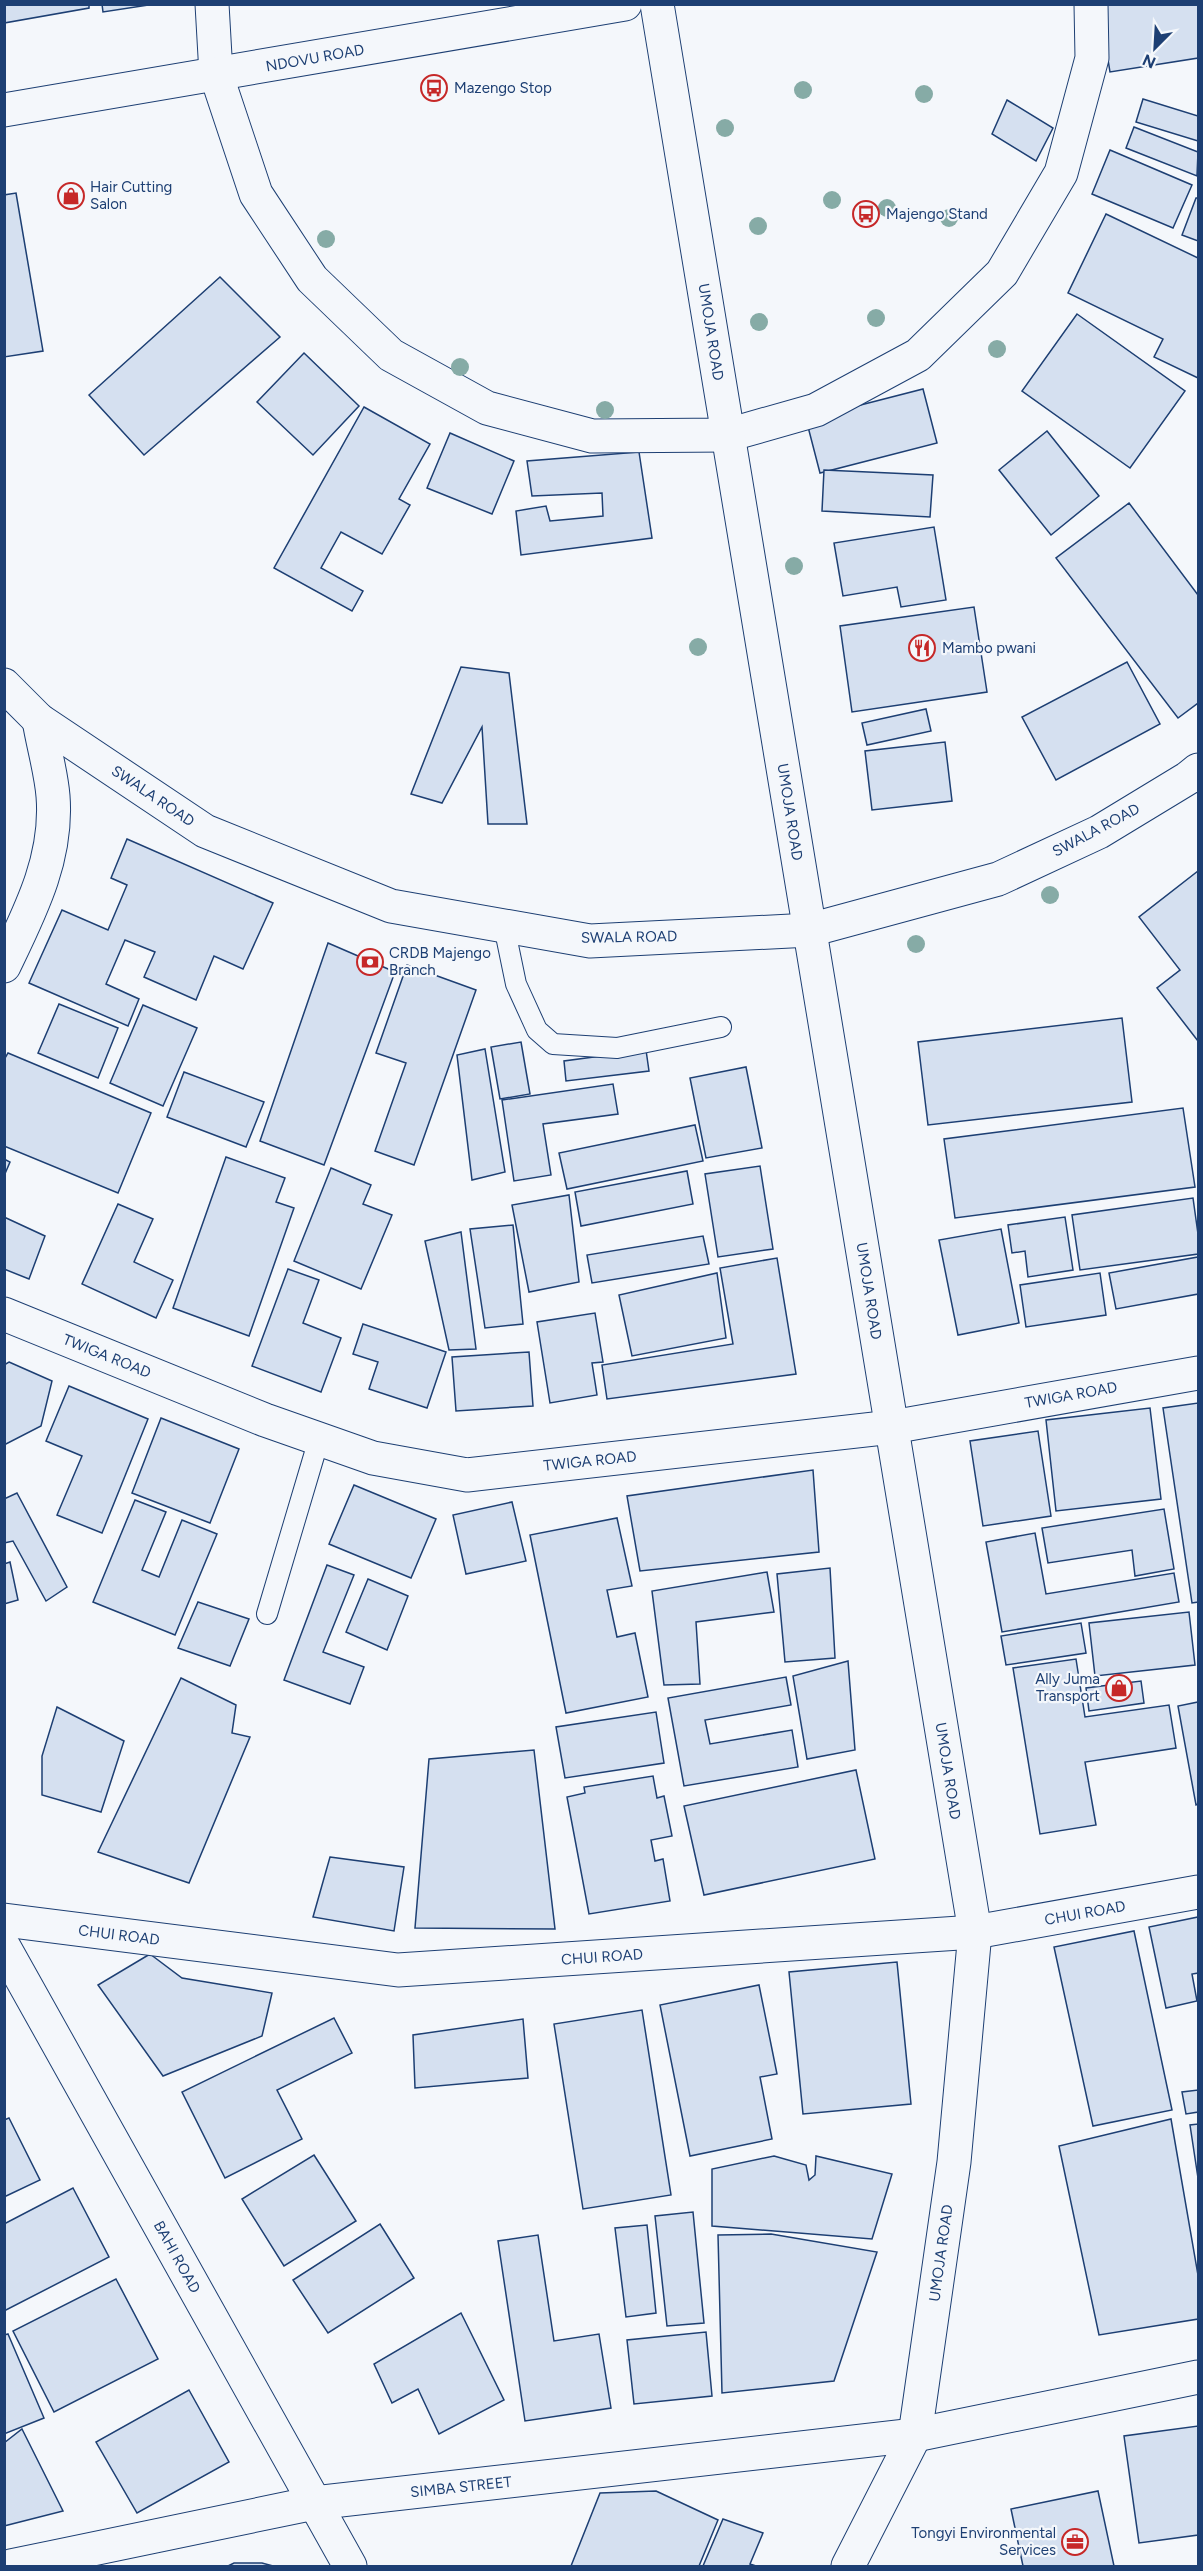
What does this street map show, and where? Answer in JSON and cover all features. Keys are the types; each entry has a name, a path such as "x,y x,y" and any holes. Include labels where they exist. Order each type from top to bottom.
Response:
{"street":[{"path":"212,4 216,74 256,194 312,279 391,355 487,408 592,436 728,435 816,410 918,354 1002,273 1061,173 1092,58 1091,4"},
{"name":"NDOVU ROAD","path":"4,110 625,4"},
{"name":"UMOJA ROAD","path":"657,4 975,1932 954,2162 915,2435 848,2566"},
{"name":"SWALA ROAD","path":"4,685 39,720 205,831 391,906 590,941 810,930 998,879 1099,832 1198,770"},
{"path":"4,966 38,894 49,858 53,797 39,720"},
{"name":"TWIGA ROAD","path":"4,1314 265,1420 373,1458 466,1475 891,1427 1198,1373"},
{"name":"CHUI ROAD","path":"4,1920 398,1970 975,1932 1198,1892"},
{"name":"BAHI ROAD","path":"4,1947 350,2566"},
{"name":"SIMBA STREET","path":"11,2566 314,2503 915,2435 1198,2377"}],"lane":[{"path":"504,926 516,984 537,1030 553,1044 616,1048 721,1027"},
{"path":"267,1614 319,1439"}],"building":[{"path":"4,4 89,4 89,8 4,23"},
{"path":"102,4 155,4 103,12"},
{"path":"1099,4 1198,4 1198,58 1110,72"},
{"path":"1143,99 1198,116 1198,141 1136,122"},
{"path":"1007,100 1053,128 1036,161 992,134"},
{"path":"1134,127 1198,152 1197,176 1126,148"},
{"path":"1110,150 1192,185 1173,228 1092,194"},
{"path":"16,193 43,351 4,357 4,195"},
{"path":"1196,198 1198,198 1198,241 1182,235"},
{"path":"1106,214 1198,258 1198,378 1154,357 1163,339 1068,293"},
{"path":"220,277 280,337 144,455 89,395"},
{"path":"1077,314 1185,391 1130,468 1022,391"},
{"path":"304,353 359,406 313,455 257,402"},
{"path":"923,389 937,443 820,473 806,419"},
{"path":"364,407 430,444 399,499 410,505 382,554 341,532 321,568 363,591 352,611 274,568"},
{"path":"1047,431 1099,496 1051,535 999,470"},
{"path":"450,433 514,461 492,514 427,488"},
{"path":"639,452 652,538 521,555 516,511 546,506 550,521 603,516 602,493 532,496 527,461"},
{"path":"824,470 933,475 930,517 822,511"},
{"path":"1129,503 1198,595 1198,703 1178,718 1056,558"},
{"path":"934,527 946,600 901,607 897,587 843,596 834,543"},
{"path":"974,607 987,692 852,712 840,626"},
{"path":"1127,662 1160,724 1056,780 1022,717"},
{"path":"461,667 509,673 527,824 488,824 482,727 442,803 411,794"},
{"path":"926,709 931,731 867,745 862,723"},
{"path":"945,742 952,801 872,810 865,751"},
{"path":"127,839 273,903 243,969 214,956 196,1000 144,977 155,952 125,940 106,984 139,999 128,1026 29,983 62,910 108,930 127,885 111,878"},
{"path":"1198,871 1198,1041 1157,988 1180,970 1139,917"},
{"path":"328,943 395,972 324,1165 260,1141"},
{"path":"407,965 476,990 414,1165 375,1151 406,1063 376,1053"},
{"path":"59,1004 118,1028 98,1078 38,1053"},
{"path":"143,1005 197,1028 163,1106 110,1083"},
{"path":"1122,1018 1132,1102 928,1125 918,1042"},
{"path":"521,1042 530,1094 500,1099 491,1047"},
{"path":"485,1049 505,1172 472,1180 457,1055"},
{"path":"646,1050 649,1071 566,1081 564,1061"},
{"path":"8,1053 151,1113 118,1193 4,1146 4,1060"},
{"path":"746,1067 762,1148 706,1158 690,1078"},
{"path":"184,1072 264,1102 246,1147 167,1117"},
{"path":"613,1084 618,1114 543,1124 551,1175 514,1181 502,1100"},
{"path":"1183,1108 1195,1187 955,1218 944,1139"},
{"path":"695,1125 703,1161 567,1189 559,1153"},
{"path":"226,1157 285,1178 276,1202 294,1208 249,1336 173,1308"},
{"path":"4,1159 10,1162 4,1176"},
{"path":"760,1166 773,1249 718,1257 705,1174"},
{"path":"331,1168 371,1185 363,1204 392,1215 361,1289 294,1261"},
{"path":"687,1171 693,1204 581,1226 575,1192"},
{"path":"569,1195 579,1282 529,1292 512,1205"},
{"path":"1193,1198 1198,1254 1080,1270 1072,1215"},
{"path":"118,1204 153,1219 134,1262 173,1280 156,1318 82,1284"},
{"path":"4,1217 45,1236 29,1279 4,1269"},
{"path":"1065,1217 1073,1270 1028,1277 1025,1251 1012,1253 1008,1225"},
{"path":"513,1225 523,1324 485,1328 470,1229"},
{"path":"1001,1229 1019,1323 958,1335 939,1240"},
{"path":"461,1232 476,1349 449,1350 425,1241"},
{"path":"703,1236 709,1264 592,1283 587,1255"},
{"path":"1198,1257 1198,1294 1116,1309 1109,1273"},
{"path":"777,1258 796,1374 607,1399 602,1365 733,1344 720,1268"},
{"path":"288,1269 319,1280 303,1323 341,1338 321,1392 252,1366"},
{"path":"717,1273 726,1338 632,1356 619,1295"},
{"path":"1100,1273 1106,1315 1026,1327 1020,1285"},
{"path":"595,1313 603,1362 592,1363 597,1395 550,1403 537,1322"},
{"path":"363,1324 446,1352 427,1408 369,1389 378,1362 353,1354"},
{"path":"529,1352 533,1406 456,1411 452,1357"},
{"path":"9,1362 52,1381 41,1426 4,1445 4,1365"},
{"path":"69,1386 148,1419 102,1533 57,1515 82,1456 46,1441"},
{"path":"1198,1403 1198,1602 1192,1603 1163,1408"},
{"path":"1150,1408 1161,1499 1056,1511 1046,1420"},
{"path":"161,1418 239,1449 210,1523 132,1493"},
{"path":"1038,1431 1051,1516 983,1526 970,1441"},
{"path":"813,1470 819,1552 640,1571 627,1496"},
{"path":"354,1485 436,1519 411,1578 329,1544"},
{"path":"17,1493 67,1587 46,1601 13,1541 4,1543 4,1499"},
{"path":"135,1500 166,1512 142,1570 159,1577 182,1520 217,1534 175,1635 93,1602"},
{"path":"512,1502 526,1561 466,1574 453,1515"},
{"path":"1164,1509 1174,1569 1135,1576 1132,1550 1048,1563 1042,1528"},
{"path":"617,1518 632,1586 607,1590 617,1637 635,1633 648,1697 566,1713 530,1535"},
{"path":"1035,1533 1046,1594 1174,1573 1179,1602 1002,1632 986,1542"},
{"path":"10,1562 18,1600 4,1604 4,1564"},
{"path":"327,1565 354,1575 323,1652 364,1667 350,1704 284,1680"},
{"path":"830,1568 835,1658 785,1662 777,1574"},
{"path":"767,1572 774,1612 696,1622 700,1684 664,1685 652,1591"},
{"path":"368,1579 408,1596 387,1650 346,1632"},
{"path":"198,1602 249,1619 230,1666 178,1648"},
{"path":"1189,1612 1195,1665 1095,1676 1089,1623"},
{"path":"1081,1623 1086,1653 1006,1665 1001,1636"},
{"path":"1076,1659 1085,1717 1169,1705 1176,1748 1085,1762 1096,1825 1040,1834 1013,1668"},
{"path":"848,1661 855,1750 807,1759 793,1676"},
{"path":"786,1677 791,1705 705,1720 710,1744 792,1730 798,1767 684,1786 668,1698"},
{"path":"181,1678 236,1705 232,1733 250,1737 189,1883 98,1852"},
{"path":"1141,1681 1144,1703 1089,1711 1086,1688"},
{"path":"1198,1702 1198,1804 1196,1805 1178,1706"},
{"path":"57,1707 124,1741 101,1812 42,1795 42,1756"},
{"path":"656,1712 664,1763 565,1778 556,1727"},
{"path":"534,1750 555,1929 415,1928 429,1759"},
{"path":"856,1770 875,1859 704,1895 684,1806"},
{"path":"653,1776 657,1798 664,1796 672,1836 651,1840 655,1861 663,1859 670,1901 589,1914 567,1797 585,1793 584,1787"},
{"path":"330,1857 404,1867 394,1931 313,1917"},
{"path":"1198,1917 1198,1973 1192,1974 1197,2001 1166,2008 1149,1927"},
{"path":"1134,1931 1172,2110 1093,2126 1054,1947"},
{"path":"150,1954 182,1978 272,1993 262,2036 163,2076 98,1985"},
{"path":"897,1962 911,2104 803,2114 789,1972"},
{"path":"759,1985 777,2074 760,2077 772,2139 690,2156 660,2005"},
{"path":"642,2010 671,2195 583,2209 554,2024"},
{"path":"334,2018 352,2053 277,2090 302,2139 225,2178 182,2092"},
{"path":"523,2019 528,2078 415,2088 413,2035"},
{"path":"1198,2090 1198,2112 1186,2114 1182,2092"},
{"path":"9,2118 40,2180 4,2197 4,2120"},
{"path":"1171,2119 1198,2275 1198,2319 1099,2335 1059,2146"},
{"path":"1198,2124 1198,2178 1190,2125"},
{"path":"314,2155 356,2221 284,2266 242,2199"},
{"path":"774,2156 806,2165 809,2180 815,2175 816,2156 892,2174 872,2239 712,2226 712,2169"},
{"path":"73,2188 109,2257 4,2311 4,2224"},
{"path":"693,2212 704,2323 667,2326 655,2216"},
{"path":"380,2224 414,2278 328,2333 293,2280"},
{"path":"647,2225 656,2313 626,2317 615,2228"},
{"path":"771,2234 877,2252 834,2381 722,2393 718,2235"},
{"path":"538,2235 554,2341 599,2334 611,2408 525,2421 498,2241"},
{"path":"116,2279 158,2359 54,2412 13,2331"},
{"path":"461,2313 504,2400 439,2434 418,2389 392,2403 374,2364"},
{"path":"706,2332 712,2396 634,2404 627,2340"},
{"path":"8,2334 44,2418 4,2434 4,2335"},
{"path":"189,2390 229,2462 137,2513 96,2442"},
{"path":"1198,2426 1198,2535 1139,2543 1124,2436"},
{"path":"22,2429 63,2511 4,2526 4,2443"},
{"path":"656,2491 718,2520 699,2566 571,2566 600,2493"},
{"path":"1098,2491 1114,2566 1023,2566 1011,2509"},
{"path":"723,2519 763,2533 750,2564 756,2566 703,2566"},
{"path":"234,2563 262,2563 273,2566 228,2566"}],"place":[{"name":"Mazengo Stop","path":"434,88"},
{"name":"Hair Cutting Salon","path":"71,196"},
{"name":"Majengo Stand","path":"866,214"},
{"name":"Mambo pwani","path":"922,648"},
{"name":"CRDB Majengo Branch","path":"370,962"},
{"name":"Ally Juma Transport","path":"1119,1688"},
{"name":"Tongyi Environmental Services","path":"1075,2542"}]}
